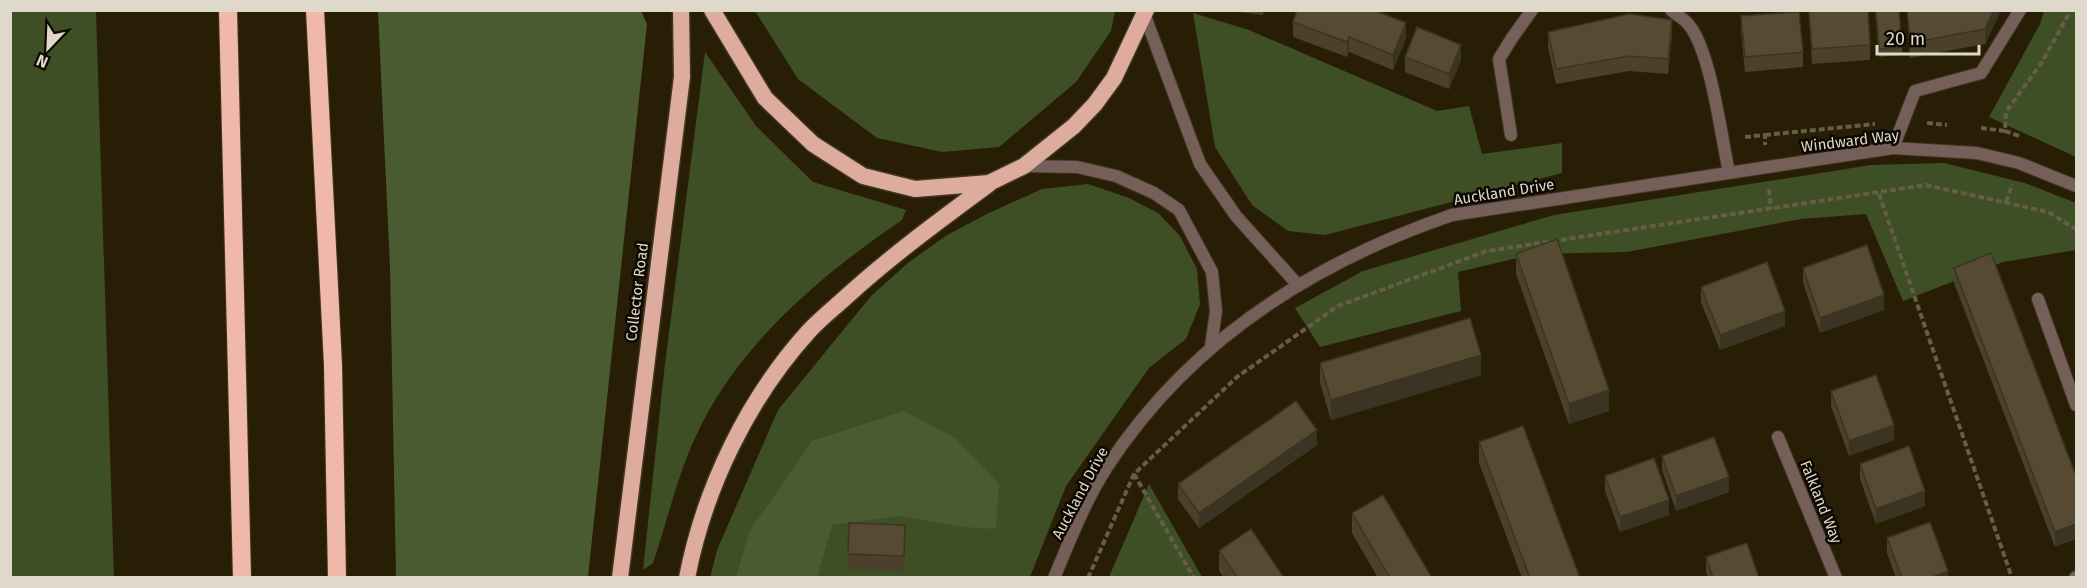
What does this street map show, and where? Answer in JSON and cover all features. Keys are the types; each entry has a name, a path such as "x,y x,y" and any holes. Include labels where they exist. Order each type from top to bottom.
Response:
{"highway":[{"path":"228,10 242,578"},
{"path":"315,10 333,365 337,578"},
{"name":"Collector Road","path":"620,578 682,77 681,10"},
{"path":"712,10 765,98 813,144 863,176 915,189 989,183"},
{"path":"687,578 692,551 715,483 761,393 809,330 888,260 989,183 1024,166 1074,126 1095,104 1114,78 1146,13"}],"street":[{"path":"1511,135 1499,59 1532,10"},
{"path":"1671,10 1689,25 1699,46 1714,93 1729,172"},
{"path":"1893,148 1915,91 1981,73 2020,10"},
{"path":"1146,13 1200,164 1236,216 1297,284"},
{"name":"Windward Way","path":"1729,172 1893,148 1977,153 2019,163 2076,186"},
{"path":"1024,166 1077,167 1116,176 1154,193 1179,210 1212,272 1216,311 1211,346"},
{"name":"Auckland Drive","path":"1054,578 1080,518 1106,468 1152,409 1211,346 1297,284 1353,253 1452,215 1729,172"},
{"path":"2038,299 2076,405"},
{"name":"Falkland Way","path":"1778,437 1836,578"}],"path":[{"path":"2019,163 2027,139 2005,131 2006,112 2042,62 2071,10"},
{"path":"1088,578 1134,474 1237,376 1338,306 1486,251 1879,194 1926,185 2048,212 2076,229"},
{"path":"1879,194 2012,578"},
{"path":"1120,449 1194,578"}],"green space":[{"path":"10,11 96,11 114,577 11,577"},
{"path":"378,11 641,11 647,24 588,577 396,577 390,267"},
{"path":"755,11 1115,11 1111,31 1076,82 999,147 942,152 877,138 798,79"},
{"path":"2044,11 2076,11 2076,157 1989,117 2040,24"},
{"path":"1193,13 1249,30 1437,111 1469,106 1482,154 1562,143 1562,173 1325,235 1288,231 1252,205 1215,147"},
{"path":"705,52 756,126 813,182 906,210 902,220 841,265 784,315 757,343 734,373 713,404 695,438 677,484 653,563 643,570 664,372"},
{"path":"1944,163 2025,183 2076,203 2076,250 2003,262 1903,301 1866,214 1801,219 1627,252 1535,254 1458,272 1461,311 1320,347 1295,308 1363,271 1554,215 1871,165"},
{"path":"1088,184 1129,198 1158,213 1180,236 1197,269 1200,304 1186,339 1149,368 1066,486 1030,577 710,578 717,550 778,410 871,296 909,262 947,235 989,213 1042,189"},
{"path":"904,411 955,438 999,484 996,529 963,527 900,516 832,525 817,577 736,577 749,532 812,441"},
{"path":"1149,484 1202,577 1109,577"}],"building":[{"path":"1297,10 1374,10 1406,23 1393,55 1349,37 1347,42 1293,22"},
{"path":"1868,10 1870,45 1812,49 1809,12"},
{"path":"1876,10 1899,10 1902,47 1879,49"},
{"path":"1907,10 1994,10 1985,29 1910,43"},
{"path":"1799,12 1803,52 1745,57 1741,16"},
{"path":"1629,14 1672,20 1668,59 1629,56 1556,69 1548,32"},
{"path":"1417,27 1461,45 1449,74 1405,57"},
{"path":"1557,239 1609,390 1569,404 1516,254"},
{"path":"1867,245 1884,295 1820,318 1803,268"},
{"path":"1991,253 2076,476 2076,524 2055,532 1954,268"},
{"path":"1767,262 1785,311 1720,335 1701,287"},
{"path":"1470,318 1481,355 1331,400 1320,363"},
{"path":"1876,375 1894,425 1849,441 1831,391"},
{"path":"1296,401 1317,430 1199,513 1178,484"},
{"path":"1523,426 1580,578 1530,578 1479,442"},
{"path":"1714,437 1729,477 1676,496 1662,456"},
{"path":"1909,446 1925,491 1876,509 1860,464"},
{"path":"1654,458 1669,500 1620,517 1605,476"},
{"path":"1383,495 1432,578 1390,578 1352,513"},
{"path":"1930,522 1948,571 1930,578 1902,578 1887,538"},
{"path":"849,523 905,525 904,556 848,554"},
{"path":"1251,529 1284,578 1238,578 1219,551"},
{"path":"1747,543 1759,578 1713,578 1706,557"}]}
